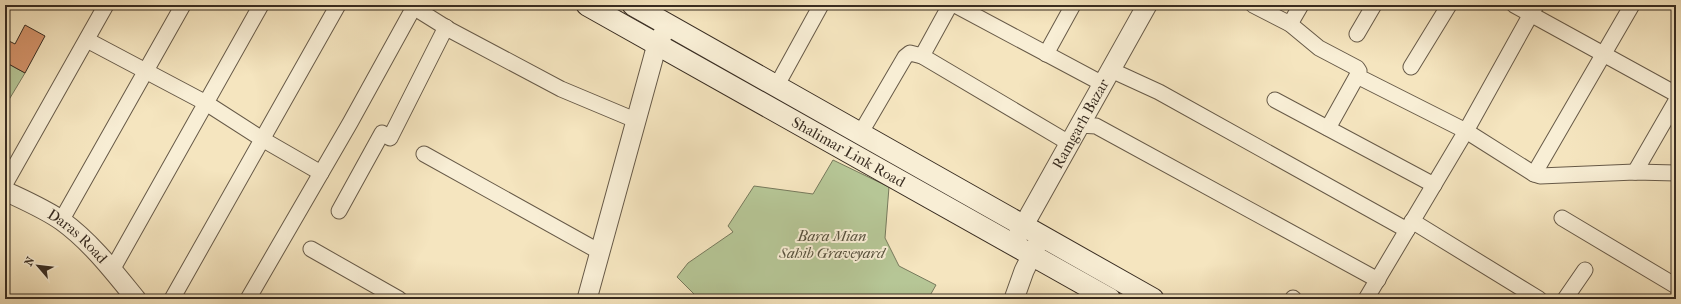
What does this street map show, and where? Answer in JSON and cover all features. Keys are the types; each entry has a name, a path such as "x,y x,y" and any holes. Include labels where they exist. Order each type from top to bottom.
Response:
{"main road":[{"name":"Shalimar Link Road","path":"587,5 657,44 1037,245 1153,299"},
{"name":"Shalimar Link Road","path":"633,5 777,85 860,134 1018,235"},
{"name":"Shalimar Link Road","path":"1037,245 1110,299"}],"street":[{"path":"5,184 106,5"},
{"path":"62,221 182,5"},
{"path":"112,270 261,5"},
{"path":"172,299 338,5"},
{"path":"777,85 821,5"},
{"path":"922,56 950,5"},
{"path":"955,5 1046,54 1107,77 1159,92 1410,225 1539,299"},
{"path":"1046,54 1073,5"},
{"name":"Ramgarh Bazar","path":"1018,235 1147,5"},
{"path":"1253,5 1290,24 1318,48 1357,68 1359,71 1328,128"},
{"path":"1290,24 1301,5"},
{"path":"1357,34 1374,5"},
{"path":"1411,67 1449,5"},
{"path":"1514,5 1534,10 1602,54 1676,94"},
{"path":"1534,174 1602,54 1632,5"},
{"path":"248,299 321,173 412,6 446,27 561,89 635,120"},
{"path":"1366,299 1466,131 1534,10"},
{"path":"587,299 657,44 668,25"},
{"path":"339,211 382,133 390,138 446,27"},
{"path":"87,40 206,103 262,139 321,173"},
{"path":"860,134 905,57 910,53 922,56 1069,143"},
{"path":"1357,76 1466,131 1534,174 1540,176 1635,172 1676,173"},
{"path":"1275,100 1434,185"},
{"path":"1635,172 1676,101"},
{"path":"1079,125 1096,126 1378,280"},
{"path":"424,154 600,252"},
{"name":"Daras Road","path":"5,191 62,221 82,238 112,270 136,299"},
{"path":"1562,218 1676,286"},
{"path":"1014,299 1024,271 1037,245"},
{"path":"311,249 399,299"},
{"path":"1565,299 1585,270"}],"green space":[{"path":"5,62 25,73 7,103 5,103"},
{"name":"Bara Mian Sahib Graveyard","path":"833,160 889,187 885,238 899,266 936,285 928,299 699,299 677,277 688,263 733,232 728,226 754,186 813,194"}],"building":[{"path":"25,25 45,36 25,73 5,62 5,48 9,41 15,44"}]}
